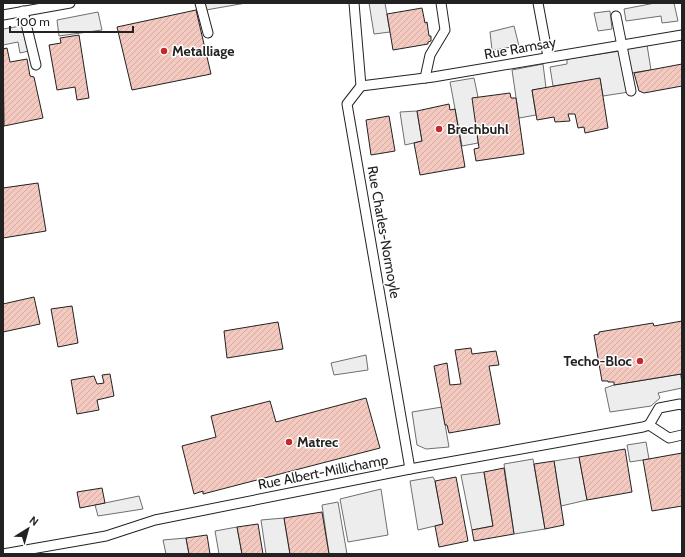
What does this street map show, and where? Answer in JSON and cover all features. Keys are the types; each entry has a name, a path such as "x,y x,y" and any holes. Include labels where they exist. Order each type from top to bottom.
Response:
{"street":[{"path":"3,15 70,3"},
{"path":"200,3 208,33"},
{"path":"354,3 361,86"},
{"path":"425,78 430,55 445,30 441,3"},
{"path":"538,3 548,57"},
{"path":"24,11 36,65"},
{"path":"616,16 631,91"},
{"name":"Rue Ramsay","path":"361,86 425,78 682,35"},
{"name":"Rue Charles-Normoyle","path":"361,86 347,104 410,469"},
{"path":"682,405 680,404 659,408 649,425 669,438 682,435"},
{"name":"Rue Albert-Millichamp","path":"3,554 106,536 155,520 410,469 649,425"}],"shaded area":[{"path":"204,3 246,3 206,10"},
{"path":"369,3 385,3 390,32 374,34"},
{"path":"655,3 674,3 678,21 662,23 661,16 626,21 624,9"},
{"path":"610,11 612,29 598,31 594,13"},
{"path":"98,12 102,30 59,36 57,20"},
{"path":"27,25 33,50 20,53 18,42 3,45 3,29"},
{"path":"514,26 519,46 492,50 490,32"},
{"path":"647,45 651,70 631,73 627,49"},
{"path":"620,51 629,92 603,96 600,79 553,86 550,67 567,64 567,59"},
{"path":"543,64 546,88 532,90 536,115 519,118 512,70"},
{"path":"474,78 478,97 478,143 462,146 450,82"},
{"path":"417,111 422,141 405,145 400,112"},
{"path":"366,355 368,370 334,375 331,363"},
{"path":"681,374 682,388 658,393 660,398 651,406 610,412 605,388 614,385"},
{"path":"442,407 449,447 426,449 417,445 412,412"},
{"path":"646,442 649,459 630,462 627,445"},
{"path":"579,457 587,500 561,506 554,461"},
{"path":"533,459 545,529 514,534 504,464"},
{"path":"484,472 493,526 472,530 461,475"},
{"path":"433,477 443,524 418,530 410,481"},
{"path":"381,489 388,535 348,542 340,499"},
{"path":"139,496 143,509 98,516 95,505"},
{"path":"338,502 347,554 329,554 322,505"},
{"path":"284,518 290,554 266,554 261,520"},
{"path":"237,527 242,554 219,554 215,531"},
{"path":"186,538 189,554 166,554 163,540"}],"building":[{"path":"422,8 425,23 427,22 429,36 431,36 431,41 428,42 428,44 393,50 387,14"},
{"name":"Metalliage","path":"196,10 211,74 132,90 117,27"},
{"path":"79,35 89,98 77,100 75,87 57,90 49,45 61,43 60,38"},
{"path":"7,48 10,62 27,59 30,76 34,77 43,118 4,126 3,49"},
{"path":"682,64 682,86 644,93 639,91 634,73"},
{"path":"600,78 608,128 585,133 584,127 578,128 575,114 568,114 570,121 555,122 554,117 537,120 532,90"},
{"path":"510,93 511,98 516,98 524,154 476,161 474,149 479,148 472,98"},
{"name":"Brechbuhl","path":"449,104 450,110 455,109 465,167 420,175 414,143 422,141 417,111"},
{"path":"389,116 395,151 371,155 366,120"},
{"path":"38,183 46,231 3,238 3,188"},
{"path":"34,297 40,324 3,332 3,304"},
{"path":"72,306 78,343 58,347 51,309"},
{"name":"Techo-Bloc","path":"682,321 682,383 681,374 614,385 614,382 602,381 594,335 599,334 599,332 653,323 654,326"},
{"path":"278,322 283,349 227,358 224,331"},
{"path":"471,348 472,354 496,351 499,365 489,366 500,424 449,433 447,425 445,425 434,366 447,363 450,385 461,384 455,350"},
{"path":"110,374 114,396 97,400 99,410 77,414 71,380 94,376 97,384 104,383 102,375"},
{"name":"Matrec","path":"366,398 380,448 203,494 203,491 194,494 182,446 216,437 211,416 270,401 276,422"},
{"path":"625,449 632,492 587,500 579,457"},
{"path":"682,453 682,506 652,511 643,460"},
{"path":"554,461 564,525 545,529 534,464"},
{"path":"504,468 514,534 474,541 472,530 493,526 484,472"},
{"path":"456,477 468,541 439,547 435,526 443,524 435,481"},
{"path":"102,488 105,503 80,508 77,492"},
{"path":"322,512 329,554 290,554 284,518"},
{"path":"258,524 263,554 242,554 237,527"},
{"path":"207,535 210,554 189,554 186,538"}],"place":[{"name":"Metalliage","path":"164,51"},
{"name":"Brechbuhl","path":"439,129"},
{"name":"Techo-Bloc","path":"640,361"},
{"name":"Matrec","path":"289,442"}]}
